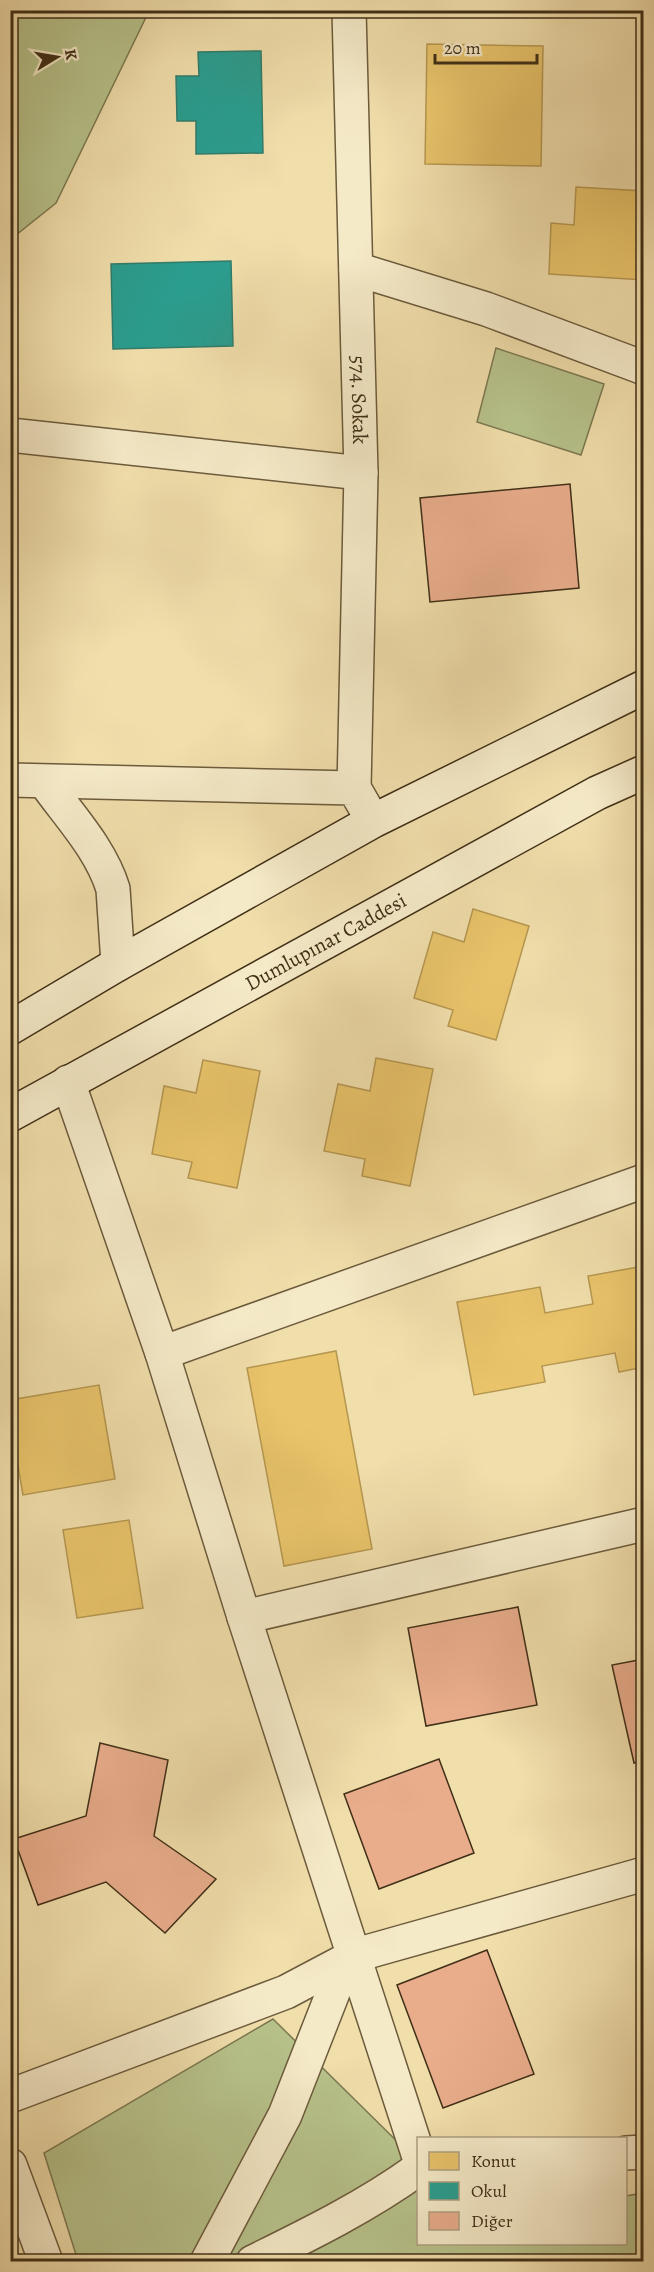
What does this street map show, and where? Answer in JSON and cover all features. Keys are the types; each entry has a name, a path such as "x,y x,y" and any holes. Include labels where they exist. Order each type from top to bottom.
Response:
{"street":[{"name":"574. Sokak","path":"349,10 361,472 354,788"},
{"path":"356,269 486,309 644,368"},
{"path":"10,435 361,472"},
{"path":"10,1029 118,964 374,821 644,687"},
{"name":"Dumlupınar Caddesi","path":"10,1115 597,793 644,772"},
{"path":"10,780 354,788 374,821"},
{"path":"45,782 102,860 110,878 113,889 118,964"},
{"path":"68,1082 162,1353 244,1617 356,1955 417,2151"},
{"path":"162,1353 644,1181"},
{"path":"244,1617 644,1524"},
{"path":"10,2096 286,1992 356,1955 644,1874"},
{"path":"207,2262 285,2115 334,1990 356,1955"},
{"path":"627,2153 644,2152"},
{"path":"10,2165 46,2262"},
{"path":"253,2262 314,2233 397,2185 417,2170"}],"green space":[{"path":"11,10 149,11 56,203 11,239"},
{"path":"496,348 604,384 581,455 477,422"},
{"path":"273,2019 417,2161 417,2245 627,2245 627,2196 643,2193 643,2261 78,2261 44,2153"}],"building: Konut":[{"path":"427,44 543,46 541,166 425,164"},
{"path":"576,187 644,191 644,280 549,274 551,223 574,225"},
{"path":"473,909 529,926 496,1040 448,1026 453,1010 414,998 433,932 464,942"},
{"path":"376,1058 433,1069 410,1186 362,1176 365,1159 324,1151 338,1084 370,1091"},
{"path":"203,1060 260,1071 237,1188 188,1178 192,1162 152,1154 164,1086 196,1093"},
{"path":"644,1266 644,1367 619,1372 615,1353 542,1366 545,1382 474,1395 457,1302 540,1287 545,1313 593,1304 588,1276"},
{"path":"336,1351 372,1549 284,1566 247,1368"},
{"path":"99,1385 115,1479 23,1495 10,1420 10,1400"},
{"path":"129,1520 143,1608 77,1618 63,1530"}],"building: Okul":[{"path":"261,51 263,153 196,154 196,121 177,121 176,76 199,76 198,52"},
{"path":"231,261 233,346 113,349 111,264"}],"building: Diğer":[{"path":"570,484 579,588 430,602 420,498"},
{"path":"518,1607 537,1705 426,1726 408,1628"},
{"path":"644,1659 644,1761 634,1763 612,1665"},
{"path":"100,1743 168,1760 154,1836 216,1879 165,1933 106,1882 38,1905 14,1839 86,1816"},
{"path":"439,1759 474,1853 379,1889 344,1794"},
{"path":"487,1950 534,2074 443,2108 397,1985"}]}
